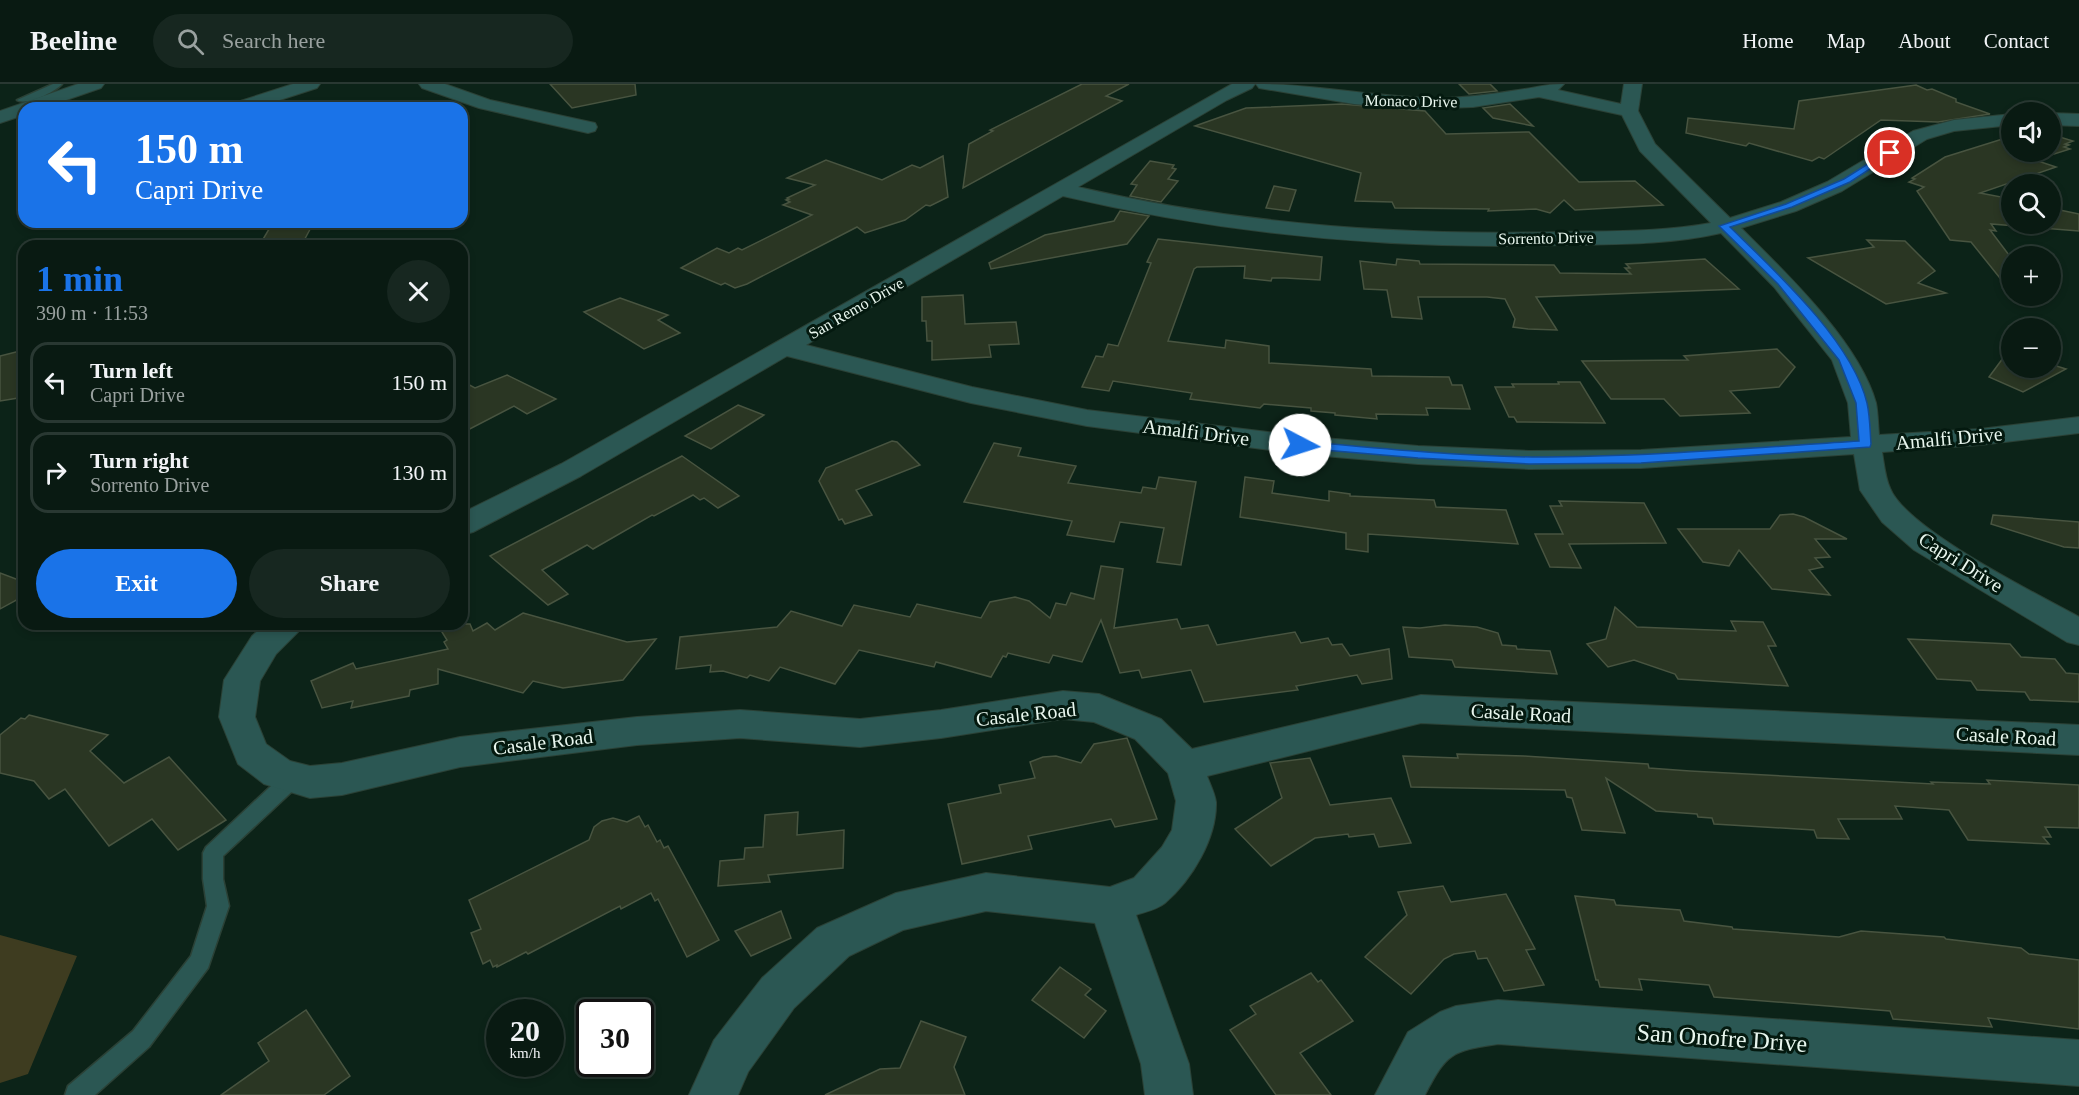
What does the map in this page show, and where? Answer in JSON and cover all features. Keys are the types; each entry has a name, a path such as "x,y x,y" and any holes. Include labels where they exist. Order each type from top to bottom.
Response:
{"street":[{"path":"43,102 95,84"},
{"path":"256,102 311,84"},
{"path":"428,84 485,104 588,127"},
{"name":"San Remo Drive","path":"468,522 571,470 1221,96 1246,84"},
{"name":"Monaco Drive","path":"1265,84 1385,103 1440,104 1491,100 1549,88 1629,111"},
{"path":"1629,111 1633,84"},
{"path":"0,117 18,111"},
{"name":"Capri Drive","path":"1629,111 1647,147 1782,282 1845,359 1862,403 1866,444 1875,490 1893,515 1924,543 2079,633"},
{"path":"2061,119 2079,120"},
{"name":"Sorrento Drive","path":"1061,189 1112,202 1215,219 1384,236 1548,239 1688,232 1724,226 1789,206 1847,180 1878,162 1902,143 1922,134 1958,125 2001,120"},
{"name":"Amalfi Drive","path":"786,348 971,395 1087,418 1300,445 1418,455 1529,460 1641,459 1980,437 2079,425"},
{"name":"Casale Road","path":"280,630 264,645 242,680 237,717 251,753 278,773 310,782 342,779 460,752 637,731 740,724 860,733 941,724 1062,705 1099,708 1148,729 1185,766 1421,709 2079,740"},
{"path":"713,1095 731,1056 778,993 833,942 897,912 986,892 1111,906 1149,891 1177,860 1192,832 1196,801 1185,766"},
{"path":"1111,906 1165,1064 1169,1095"},
{"name":"San Onofre Drive","path":"1400,1095 1425,1048 1456,1028 1498,1022 2079,1063"}],"lane":[{"path":"21,100 58,84"},
{"path":"76,1095 141,1039 201,961 218,906 213,879 213,853 294,777"}],"shaded area":[{"path":"0,935 77,956 28,1074 0,1083"}],"building":[{"path":"550,84 635,84 636,95 572,108"},
{"path":"1082,84 1129,84 1106,96 1122,101 963,188 969,144 993,131 990,130"},
{"path":"1459,84 1490,84 1497,91 1469,94"},
{"path":"1916,85 1927,90 1932,89 1956,99 1956,102 1990,114 1938,122 1881,120 1824,159 1819,157 1812,161 1749,143 1746,146 1686,133 1688,118 1794,129 1799,101"},
{"path":"1342,104 1425,111 1446,134 1529,132 1579,182 1635,181 1663,205 1575,210 1564,200 1550,213 1536,209 1488,211 1489,209 1395,208 1392,202 1355,201 1361,173 1195,126 1246,108"},
{"path":"1510,104 1533,126 1493,118 1483,108"},
{"path":"2061,137 2073,141 2065,144 2069,145 2064,147 2070,149 2061,152"},
{"path":"2001,139 2001,162 2041,162 2056,167 2036,174 2001,174 2001,186 1980,193 2001,197 2001,225 1991,224 1996,231 1990,230 2002,246 2001,279 1971,242 1950,240 1917,191 1924,187 1909,182 1945,157"},
{"path":"943,156 948,197 930,206 926,205 905,220 865,233 857,227 735,288 725,283 721,285 681,268 717,248 729,253 738,248 742,250 812,215 783,205 790,202 786,200 789,199 787,198 815,185 787,178 826,160 882,180 912,165 920,168"},
{"path":"1150,161 1174,165 1172,168 1176,169 1168,179 1178,181 1161,202 1130,196 1137,185 1131,184"},
{"path":"1274,186 1296,190 1289,211 1266,208"},
{"path":"2061,210 2079,214 2079,231 2061,230"},
{"path":"1120,211 1149,216 1127,244 991,269 989,263 1045,235 1114,221"},
{"path":"270,228 311,228 304,240 263,240"},
{"path":"1158,239 1322,257 1320,280 1272,278 1271,281 1244,278 1245,266 1197,267 1194,269 1168,341 1225,348 1226,340 1269,346 1269,363 1371,369 1372,376 1449,377 1452,385 1462,385 1470,409 1426,408 1428,415 1376,414 1377,419 1311,411 1311,408 1264,404 1260,408 1190,399 1192,393 1113,381 1109,391 1082,387 1096,356 1103,357 1108,344 1118,346 1151,263 1147,262"},
{"path":"1867,240 1905,241 1935,271 1918,283 1946,293 1886,304 1808,258 1874,247"},
{"path":"1397,259 1419,261 1420,264 1554,265 1560,273 1631,274 1625,268 1630,268 1626,264 1705,259 1739,289 1536,297 1557,330 1528,329 1513,327 1515,319 1505,299 1487,297 1418,297 1422,319 1392,317 1387,290 1364,289 1360,261 1396,265"},
{"path":"963,295 965,324 1016,322 1019,344 989,345 991,357 932,360 932,341 927,341 926,321 922,321 922,297"},
{"path":"620,298 668,315 658,320 680,333 644,349 584,312"},
{"path":"1777,349 1795,367 1779,387 1730,391 1750,413 1680,416 1664,399 1611,399 1582,361 1688,360 1684,356"},
{"path":"18,352 18,398 0,401 0,356"},
{"path":"2001,361 2001,378 2049,378 2023,392 1989,377"},
{"path":"507,375 556,399 527,414 514,406 468,430 468,384 475,388"},
{"path":"1558,382 1580,382 1605,423 1517,422 1514,417 1509,417 1495,387 1514,387 1512,384 1559,384"},
{"path":"738,405 764,415 711,449 685,436"},
{"path":"892,441 897,442 920,465 856,490 872,515 845,524 842,519 839,520 819,481 826,468"},
{"path":"994,443 1021,448 1018,456 1076,466 1068,483 1141,493 1143,487 1156,489 1159,477 1196,482 1181,565 1157,562 1164,528 1120,522 1114,542 1067,535 1072,521 964,502"},
{"path":"682,456 739,496 718,508 704,498 700,500 693,495 652,515 593,549 587,545 542,570 568,594 548,605 490,556"},
{"path":"1245,477 1274,481 1272,493 1329,501 1329,491 1350,494 1350,496 1434,500 1436,507 1506,510 1518,544 1368,534 1368,552 1346,549 1346,533 1240,517"},
{"path":"1559,501 1644,503 1666,543 1569,544 1581,568 1550,567 1535,534 1563,534 1550,506 1562,506"},
{"path":"1793,514 1804,517 1847,539 1815,539 1830,557 1815,558 1823,567 1809,570 1830,595 1772,589 1739,550 1729,566 1703,562 1678,529 1770,529 1780,515"},
{"path":"1993,515 2079,522 2079,548 2064,547 1991,524"},
{"path":"1101,566 1123,569 1114,628 1177,619 1181,629 1208,625 1217,645 1295,632 1301,643 1328,638 1332,645 1342,644 1350,656 1389,649 1392,679 1362,684 1357,675 1296,686 1298,690 1204,702 1191,670 1142,678 1139,670 1120,673 1101,620 1082,662 1053,655 1049,663 1008,653 1006,657 1003,656 991,677 936,662 934,667 859,650 835,684 780,667 769,681 750,675 747,678 723,671 710,672 711,665 676,669 680,637 777,627 791,611 842,626 854,605 910,617 917,604 981,618 990,602 1015,597 1029,601 1050,618 1056,603 1066,605 1071,593 1094,599"},
{"path":"0,573 18,580 18,599 0,609"},
{"path":"1615,607 1637,627 1736,631 1731,621 1763,622 1776,646 1768,646 1788,686 1678,679 1675,674 1634,660 1608,667 1587,644 1606,639"},
{"path":"523,613 627,642 656,639 623,680 563,688 533,681 523,693 438,669 438,684 410,690 409,696 351,708 353,701 322,708 311,681 353,663 356,669 448,649 444,642 447,640 441,630 468,630 468,624 470,624 473,631 487,623 495,630"},
{"path":"1445,625 1477,627 1498,633 1502,645 1516,646 1517,649 1550,651 1557,674 1455,667 1452,660 1409,657 1403,627 1420,628"},
{"path":"1908,639 2010,644 2021,657 2055,659 2066,673 2079,674 2079,702 2030,700 2025,692 1977,690 1971,681 1937,679"},
{"path":"29,715 108,735 90,751 124,783 169,757 226,820 178,850 152,819 109,846 65,789 49,799 34,781 0,773 0,735 21,718 25,719"},
{"path":"1127,738 1157,819 1115,827 1111,819 1028,836 1032,849 962,864 948,804 1001,793 999,785 1035,778 1030,762 1043,757 1056,756 1081,763 1094,744"},
{"path":"1457,754 1648,764 1649,768 1690,771 1933,784 1931,782 1990,784 1987,780 2079,785 2079,828 2045,827 2051,837 2043,837 2049,844 1968,840 1949,810 1895,806 1902,819 1838,819 1849,839 1817,838 1814,830 1714,824 1712,818 1698,817 1697,814 1656,811 1606,778 1625,833 1582,830 1572,798 1567,797 1565,790 1411,787 1403,756 1458,758"},
{"path":"1310,758 1330,805 1391,798 1411,843 1379,847 1374,834 1315,838 1271,866 1235,829 1282,798 1270,763"},
{"path":"798,812 797,835 844,830 843,868 768,875 770,882 718,886 720,861 744,859 745,848 763,847 765,815"},
{"path":"639,816 645,827 648,825 657,842 660,840 664,848 668,846 719,940 687,957 658,899 655,901 651,893 621,909 620,906 528,954 526,952 497,967 497,965 493,967 490,960 483,964 471,933 481,929 469,900 589,840 594,827 602,821 613,818 627,822"},
{"path":"1443,886 1451,902 1506,894 1535,949 1526,950 1544,985 1504,991 1487,958 1478,959 1475,951 1454,954 1444,959 1411,994 1365,957 1407,915 1398,892"},
{"path":"1575,896 1614,900 1616,905 1680,910 1684,921 1732,927 1733,929 1839,937 1861,931 1944,937 2021,948 2029,954 2079,960 2079,1029 1988,1018 1992,1027 1893,1019 1890,1011 1714,997 1709,985 1639,979 1642,990 1600,987 1596,980"},
{"path":"781,911 791,938 751,956 735,931"},
{"path":"1060,967 1091,989 1085,995 1106,1011 1084,1038 1032,1000"},
{"path":"1311,973 1318,982 1321,980 1353,1021 1300,1053 1331,1095 1276,1095 1230,1030 1256,1014 1250,1006"},
{"path":"306,1010 350,1076 324,1095 221,1095 269,1061 258,1043"},
{"path":"921,1021 966,1037 954,1067 965,1095 825,1095 880,1069 900,1068"}],"route":[{"path":"1300,445 1418,455 1529,460 1641,459 1866,444 1862,403 1845,359 1782,282 1724,226 1789,206 1847,180 1890,153"}]}
